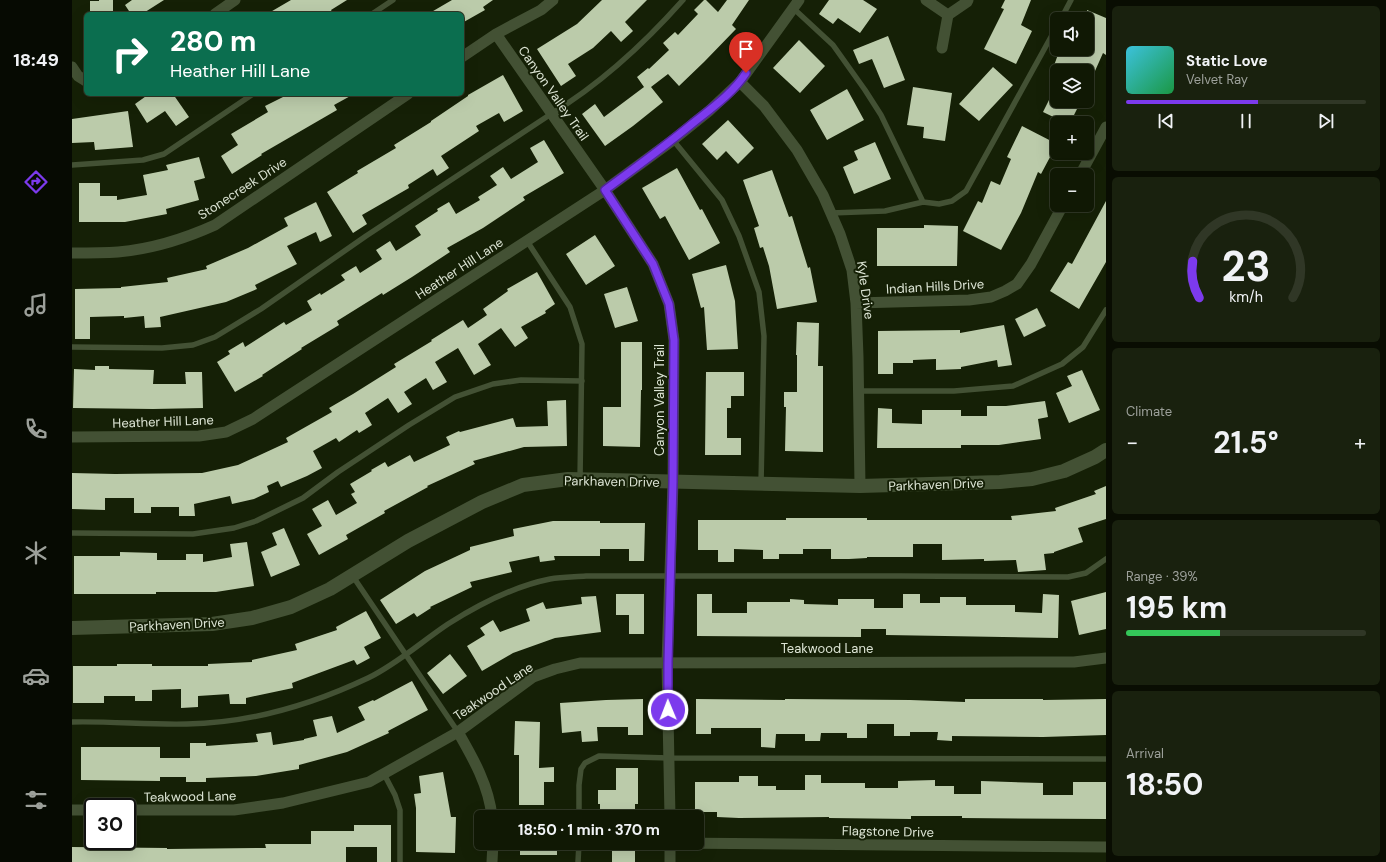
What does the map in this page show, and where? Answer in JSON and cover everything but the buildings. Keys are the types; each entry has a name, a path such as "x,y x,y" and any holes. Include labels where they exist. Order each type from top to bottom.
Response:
{"street":[{"path":"218,12 235,0"},
{"path":"464,56 496,34 540,10 553,0"},
{"path":"926,0 948,15"},
{"path":"942,48 948,15 968,0"},
{"name":"Heather Hill Lane","path":"72,436 199,436 226,432 253,419 605,190 673,140 709,111 740,82 796,4"},
{"name":"Canyon Valley Trail","path":"496,34 605,190 653,264 669,304 674,340 673,482 668,663 670,810"},
{"path":"72,67 78,76 84,79"},
{"name":"Kyle Drive","path":"740,82 764,106 797,150 823,195 840,234 852,270 856,303 860,486"},
{"name":"Stonecreek Drive","path":"72,253 118,252 159,245 192,235 215,225 405,96"},
{"path":"1084,168 1106,127"},
{"name":"Indian Hills Drive","path":"856,303 969,300 991,297 1005,292 1017,284 1031,264 1059,212"},
{"name":"Parkhaven Drive","path":"72,628 212,624 252,618 291,606 330,589 408,541 482,502 523,485 568,479 860,486 1000,482 1032,479 1064,471 1095,457 1106,450"},
{"name":"Teakwood Lane","path":"136,810 234,810 283,803 369,782 458,732 533,677 555,669 580,664 1074,662 1106,658"},
{"path":"458,732 476,763 491,810"},
{"path":"72,810 84,810"},
{"name":"Flagstone Drive","path":"704,843 1106,847"},
{"path":"492,862 493,850"},
{"path":"670,850 670,862"}],"lane":[{"path":"375,12 393,0"},
{"path":"72,347 193,345 215,337 262,309 366,236 577,98 631,54 684,0"},
{"path":"1065,12 1071,0"},
{"path":"796,4 833,45 865,90 880,115 923,202"},
{"path":"831,214 885,211 923,202 939,204 952,201 966,191 1050,39"},
{"path":"72,165 144,160 164,154 250,96"},
{"path":"673,140 722,200 739,236 759,292 764,336 761,484"},
{"path":"527,241 570,307 582,344 580,479"},
{"path":"859,391 954,391 1014,386 1062,364 1083,347 1106,310"},
{"path":"72,533 193,534 234,528 256,521 303,498 338,472 409,425 455,397 493,384 521,380 582,381"},
{"path":"72,722 188,724 225,721 274,713 313,701 369,678 449,624 501,596 526,585 550,579 586,576 1068,577 1086,573 1106,559"},
{"path":"352,575 458,732"},
{"path":"579,810 579,785 581,769 585,763 599,756 669,758 1106,759"},
{"path":"384,774 395,795 400,810 400,862"},
{"path":"578,862 579,850"}],"route":[{"path":"668,710 673,482 674,340 669,304 653,264 605,190 659,151 709,111 740,82 746,73"}]}
